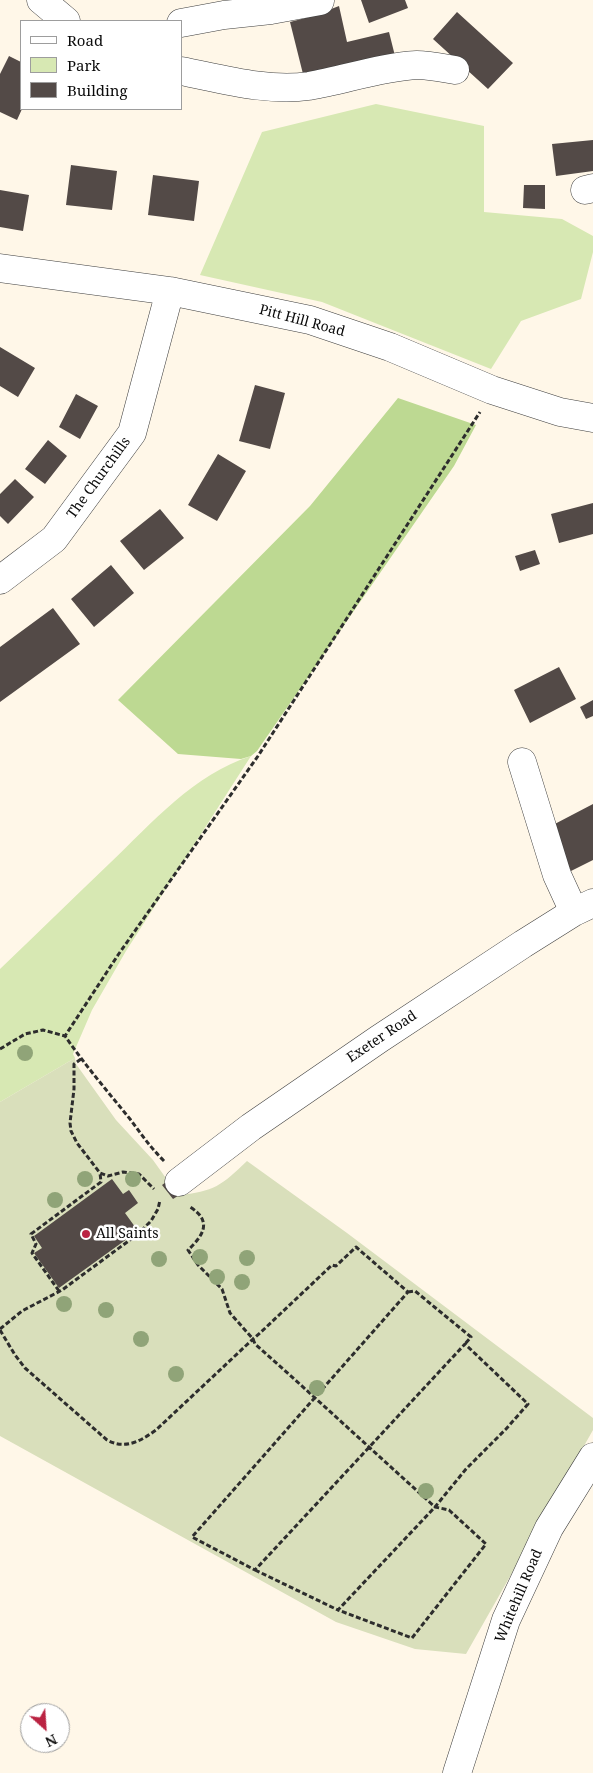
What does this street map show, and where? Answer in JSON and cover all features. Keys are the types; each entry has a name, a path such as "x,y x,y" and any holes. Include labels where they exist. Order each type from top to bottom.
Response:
{"street":[{"path":"40,0 65,20"},
{"path":"182,23 320,1"},
{"path":"182,71 279,87 308,86 380,70 419,65 455,70"},
{"name":"Pitt Hill Road","path":"0,268 170,291 310,320 390,347 492,390 560,412 593,418"},
{"name":"The Churchills","path":"0,580 54,539 132,433 170,291"},
{"path":"522,762 558,875 584,908"},
{"name":"Exeter Road","path":"176,1195 251,1127 379,1039 584,908"},
{"name":"Whitehill Road","path":"457,1773 506,1620 549,1528 593,1457"}],"path":[{"path":"66,1036 118,955 258,756 486,403 492,390"},
{"path":"0,1049 25,1034 42,1030 66,1036 81,1058 135,1125 151,1149 164,1162 176,1195"},
{"path":"81,1058 74,1064 75,1077 70,1110 71,1131 77,1143 100,1173 101,1182"},
{"path":"58,1291 32,1253 36,1244 31,1234 108,1176 123,1172 139,1174 176,1195 195,1210 203,1224 202,1234 188,1250 198,1265 222,1289 230,1313 254,1339 256,1344 315,1397 369,1447 434,1507 449,1510 486,1544 412,1638 338,1610 255,1570 192,1537 315,1397 408,1292 415,1291 470,1337 369,1447 255,1570"},
{"path":"100,1173 108,1176"},
{"path":"176,1195 158,1209 138,1234 58,1291 22,1311 0,1330 14,1355 25,1368 107,1440 116,1445 129,1444 144,1438 156,1430 332,1265 336,1266 356,1247 408,1292"},
{"path":"338,1610 434,1507 466,1469 506,1430 528,1404 464,1344"}],"green space":[{"path":"376,104 484,126 484,212 562,219 593,236 593,252 581,299 521,321 491,369 322,302 200,275 262,132"},
{"path":"398,398 476,425 454,466 257,751 251,756 241,759 178,754 118,700 310,506"},
{"path":"251,756 126,951 92,1010 73,1054 75,1058 0,1102 0,969 175,801 211,775 230,764"},
{"path":"75,1058 76,1064 116,1120 153,1160 178,1195 200,1192 217,1186 247,1161 347,1233 593,1418 593,1430 466,1654 415,1649 336,1622 0,1436 0,1102"}],"building":[{"path":"361,0 405,0 408,8 369,23"},
{"path":"339,6 347,42 389,32 395,56 304,78 290,22"},
{"path":"457,12 513,63 488,89 433,39"},
{"path":"9,56 20,62 20,110 22,110 17,120 0,112 0,74"},
{"path":"593,140 593,171 556,176 552,144"},
{"path":"71,165 117,171 112,210 66,205"},
{"path":"153,175 199,181 194,221 148,215"},
{"path":"524,185 545,185 545,209 523,208"},
{"path":"0,190 29,195 23,231 0,227"},
{"path":"0,347 35,368 18,397 0,386"},
{"path":"255,385 285,393 270,449 239,441"},
{"path":"76,394 98,406 80,439 59,427"},
{"path":"48,440 67,456 45,484 25,469"},
{"path":"218,454 246,471 217,521 188,505"},
{"path":"15,479 34,497 8,524 0,516 0,494"},
{"path":"593,503 593,534 559,543 551,514"},
{"path":"160,509 184,538 144,570 120,541"},
{"path":"535,550 540,564 520,571 515,556"},
{"path":"111,565 134,593 94,627 71,599"},
{"path":"53,608 80,644 0,702 0,647"},
{"path":"559,667 576,699 530,723 514,690"},
{"path":"593,700 593,716 586,719 580,707"},
{"path":"593,804 593,860 571,871 549,827"},
{"path":"173,1177 184,1192 173,1199 162,1185"},
{"name":"All Saints","path":"112,1179 123,1194 129,1190 138,1203 125,1213 138,1231 59,1288 34,1253 42,1248 34,1236"}],"place":[{"name":"All Saints","path":"86,1234"}]}
